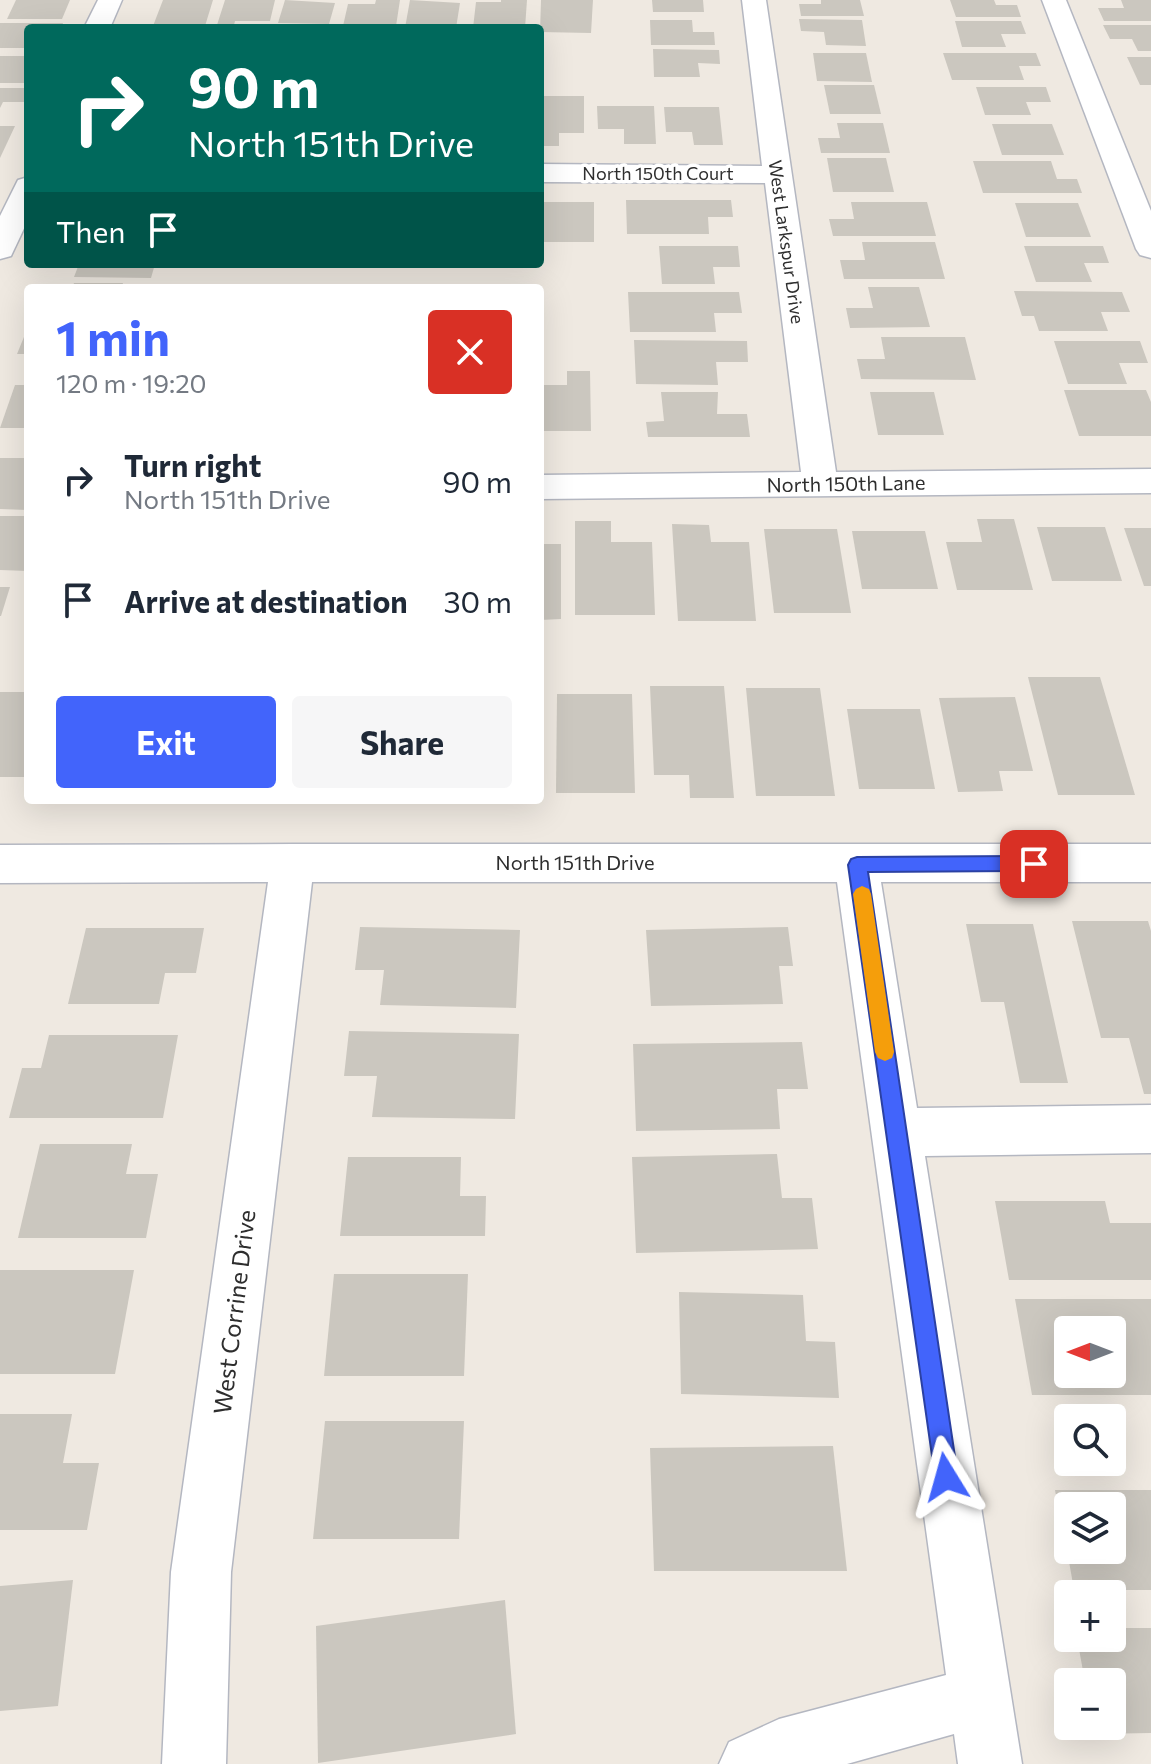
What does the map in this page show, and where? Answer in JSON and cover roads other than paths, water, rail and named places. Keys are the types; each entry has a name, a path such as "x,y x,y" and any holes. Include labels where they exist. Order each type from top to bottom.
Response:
{"street":[{"path":"99,24 110,0"},
{"name":"West Larkspur Drive","path":"754,0 820,485"},
{"path":"1054,0 1151,249"},
{"name":"North 150th Court","path":"544,173 777,175"},
{"path":"0,250 24,195"},
{"name":"North 150th Lane","path":"544,487 1151,481"},
{"name":"West Corrine Drive","path":"194,1764 201,1572 293,862"},
{"name":"North 151th Drive","path":"0,864 1151,863"},
{"path":"857,865 990,1764"},
{"path":"896,1132 1151,1129"},
{"path":"751,1764 779,1751 978,1697"}]}
